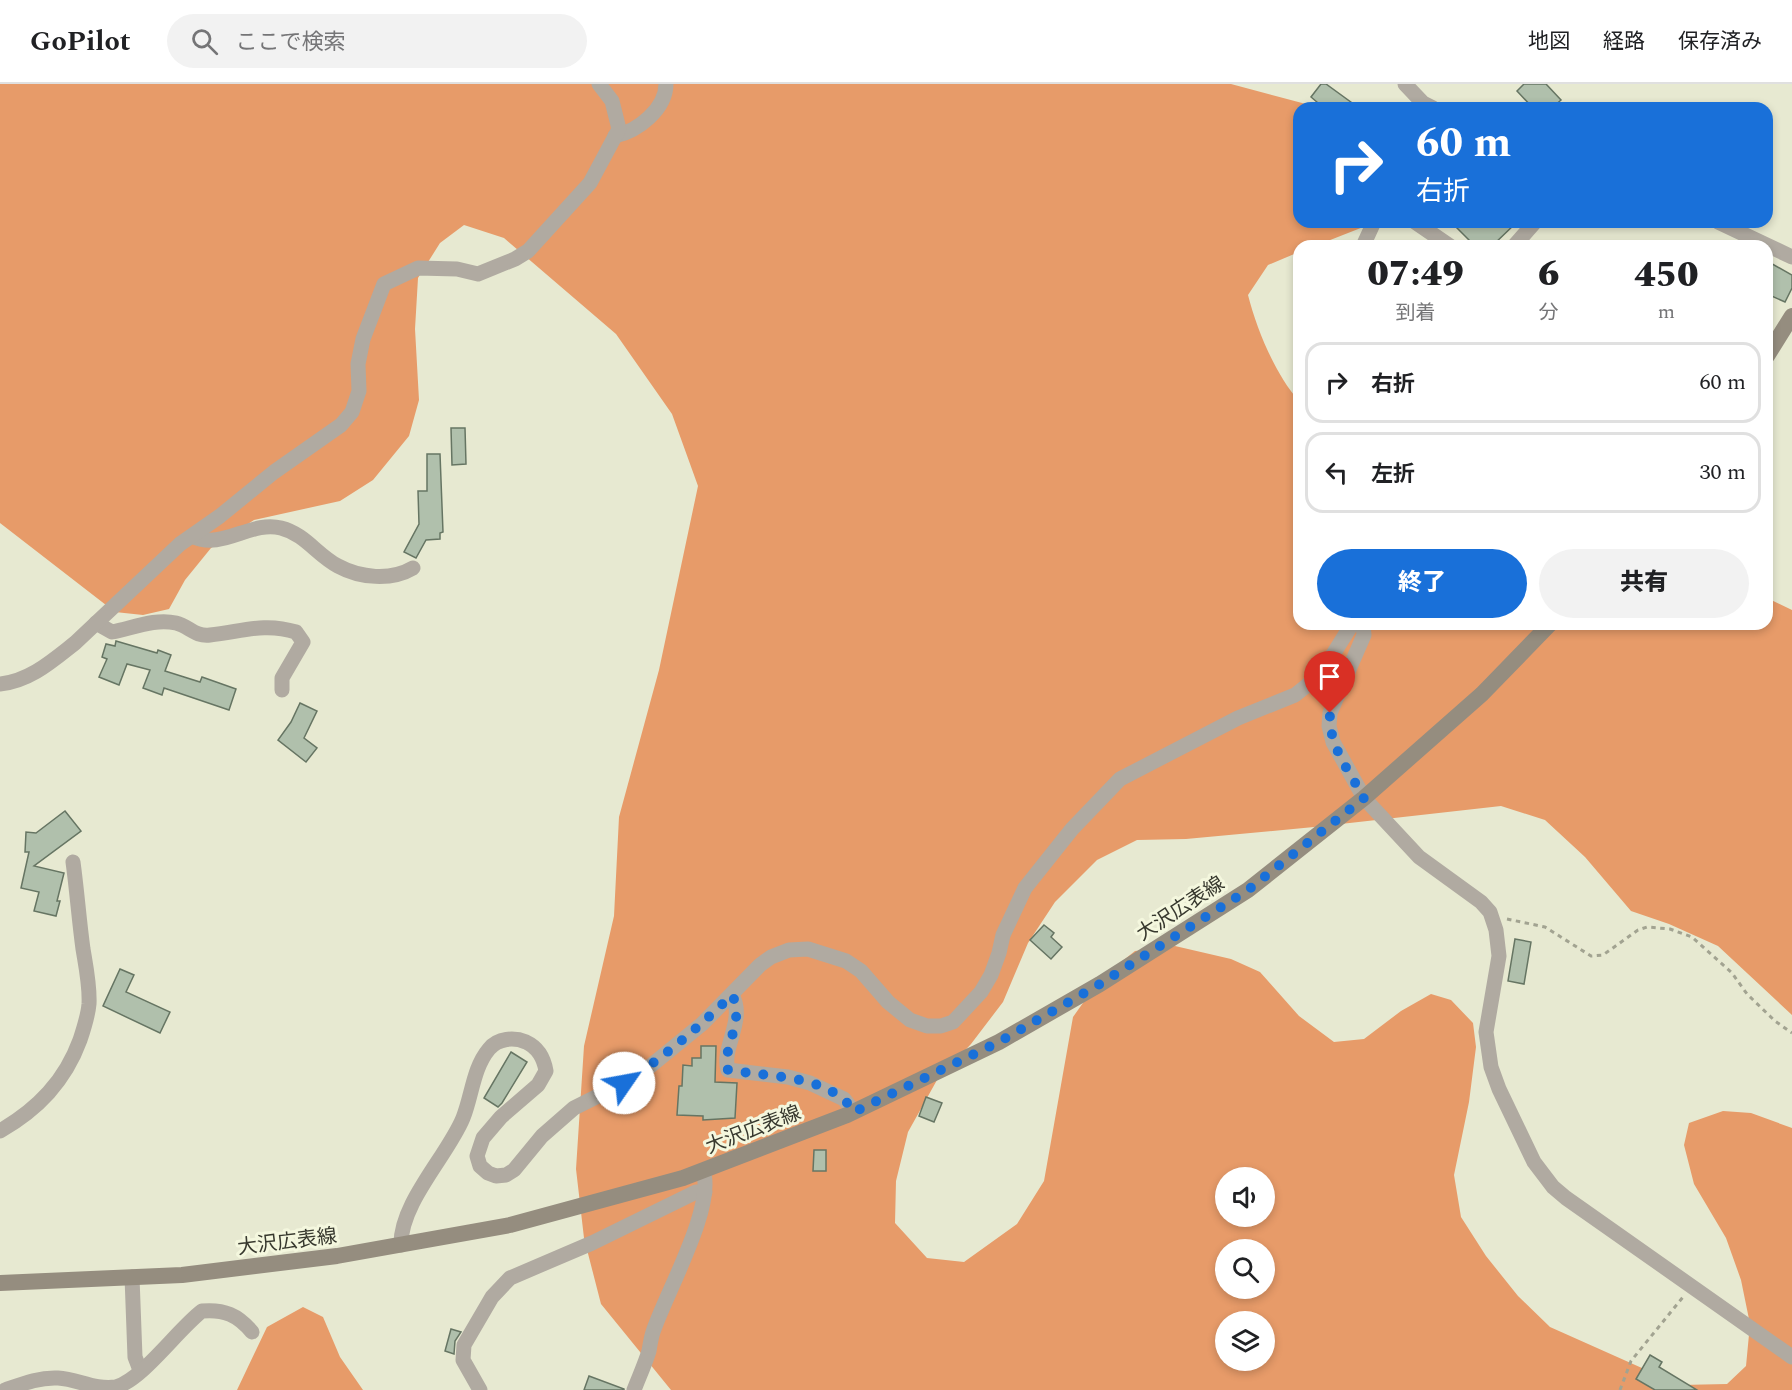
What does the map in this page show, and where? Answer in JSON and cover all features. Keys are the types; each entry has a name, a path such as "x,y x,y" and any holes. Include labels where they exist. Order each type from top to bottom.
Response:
{"main road":[{"path":"1773,346 1792,316"},
{"name":"大沢広表線","path":"0,1283 182,1275 337,1256 510,1225 683,1178 854,1112 999,1042 1100,984 1248,890 1364,798 1482,694 1544,630"}],"street":[{"path":"0,684 26,678 75,643 180,544 274,472 341,425 352,412 359,391 358,364 363,339 384,284 418,268 457,269 478,274 515,260 528,251 590,183 619,129 612,101 599,84"},
{"path":"615,136 625,134 650,116 661,101 666,84"},
{"path":"1405,84 1422,102"},
{"path":"1424,228 1441,240"},
{"path":"1519,240 1530,228"},
{"path":"1731,228 1756,240"},
{"path":"1773,248 1792,257"},
{"path":"192,536 215,540 271,526 294,532 337,566 360,574 394,576 412,568"},
{"path":"96,623 112,632 147,624 174,622 201,635 261,626 296,632 303,642 282,678 282,690"},
{"path":"401,1245 402,1230 411,1208 464,1116 480,1063 495,1043 513,1038 532,1045 542,1057 546,1071 538,1085 501,1117 483,1138 477,1156 480,1166 496,1176 506,1175 514,1170 542,1136 574,1108 648,1068 702,1024 747,977 771,957 789,950 808,949 846,961 861,971 888,1002 910,1020 927,1026 941,1026 953,1022 981,992 991,975 1010,917 1025,888 1072,829 1120,779 1238,718 1295,695 1310,683 1327,664 1348,630"},
{"path":"1364,630 1364,635 1330,713 1329,726 1336,748 1364,798 1419,857 1481,902 1490,912 1498,942 1499,956 1486,1032 1487,1050 1499,1089 1534,1162 1552,1187 1566,1198 1792,1357"},
{"path":"0,1131 22,1118 52,1090 64,1075 86,1023 89,1004 88,981 73,862"},
{"path":"732,995 736,1005 736,1014 727,1061 728,1070 788,1077 810,1083 844,1099 854,1112"},
{"path":"634,1390 648,1352 652,1333 681,1266 704,1202 707,1181 703,1171"},
{"path":"480,1390 463,1360 464,1345 492,1297 510,1278 592,1243 696,1192 705,1192"},
{"path":"132,1277 135,1357 140,1370"},
{"path":"4,1390 33,1380 51,1378 60,1378 96,1388 118,1388 202,1311 229,1312 242,1320 252,1332"}],"path":[{"path":"1493,920 1518,920 1545,927 1591,956 1603,955 1638,930 1647,927 1670,929 1692,937 1732,973 1747,994 1775,1021 1792,1033"},
{"path":"1620,1390 1631,1361 1692,1286"}],"shaded area":[{"path":"0,84 1231,84 1298,102 1293,102 1293,228 1361,228 1330,240 1293,240 1293,255 1268,265 1248,295 1256,323 1268,351 1293,394 1293,630 1773,630 1773,601 1792,610 1792,1015 1718,946 1669,924 1631,911 1585,857 1545,820 1501,806 1186,839 1137,840 1097,860 1055,902 1028,943 1003,1002 971,1044 937,1080 908,1132 896,1181 895,1223 927,1258 964,1262 1017,1224 1044,1181 1073,1017 1100,979 1135,951 1175,946 1231,959 1260,972 1299,1016 1334,1042 1364,1039 1401,1011 1431,994 1451,1000 1473,1023 1476,1047 1469,1102 1454,1175 1461,1217 1486,1256 1518,1296 1550,1327 1680,1385 1727,1384 1746,1366 1750,1324 1741,1280 1726,1238 1694,1184 1684,1145 1689,1123 1723,1111 1751,1113 1792,1128 1792,1390 671,1390 601,1304 584,1238 576,1169 584,1046 614,916 619,817 659,670 698,486 672,414 616,334 504,238 464,225 440,243 418,278 415,329 419,400 409,436 373,480 340,501 254,520 211,548 185,580 169,609 143,615 115,612 0,523"},
{"path":"303,1307 323,1317 340,1357 363,1390 237,1390 267,1327"}],"building":[{"path":"1321,84 1326,84 1351,102 1317,102 1311,97"},
{"path":"1524,84 1546,84 1561,100 1559,102 1527,102 1517,91"},
{"path":"1457,228 1511,228 1498,240 1469,240"},
{"path":"1773,264 1792,275 1792,288 1785,302 1773,297"},
{"path":"451,428 465,428 466,464 452,465"},
{"path":"427,454 440,454 443,532 440,533 440,539 426,540 416,558 404,552 419,524 418,491 427,491"},
{"path":"116,641 171,655 165,671 200,682 202,677 236,689 229,710 164,688 162,695 143,688 150,670 127,664 119,685 99,677 107,659 102,657 106,644 115,646"},
{"path":"300,703 317,711 304,738 317,748 306,762 278,740 291,722"},
{"path":"65,811 81,831 34,866 64,873 56,916 34,911 39,892 21,888 29,852 25,852 26,832 36,833"},
{"path":"1044,925 1054,933 1051,937 1062,947 1051,959 1030,940"},
{"path":"1515,939 1531,942 1524,984 1508,981"},
{"path":"120,969 134,975 126,992 170,1012 160,1033 103,1006"},
{"path":"701,1046 716,1046 715,1082 737,1083 735,1118 703,1120 703,1116 677,1115 683,1065 692,1066 692,1058 701,1058"},
{"path":"511,1052 527,1062 498,1107 484,1098"},
{"path":"926,1097 942,1103 934,1122 919,1116"},
{"path":"814,1150 826,1150 826,1171 813,1171"},
{"path":"451,1329 461,1332 455,1341 454,1354 445,1351"},
{"path":"1650,1355 1662,1362 1659,1367 1697,1390 1655,1390 1636,1379"},
{"path":"589,1376 624,1389 624,1390 584,1390"}],"route":[{"path":"624,1083 648,1068 702,1024 732,995 735,999 736,1014 727,1061 728,1070 788,1077 810,1083 838,1095 854,1112 999,1042 1100,984 1248,890 1364,798 1333,742 1329,726 1330,713"}]}
